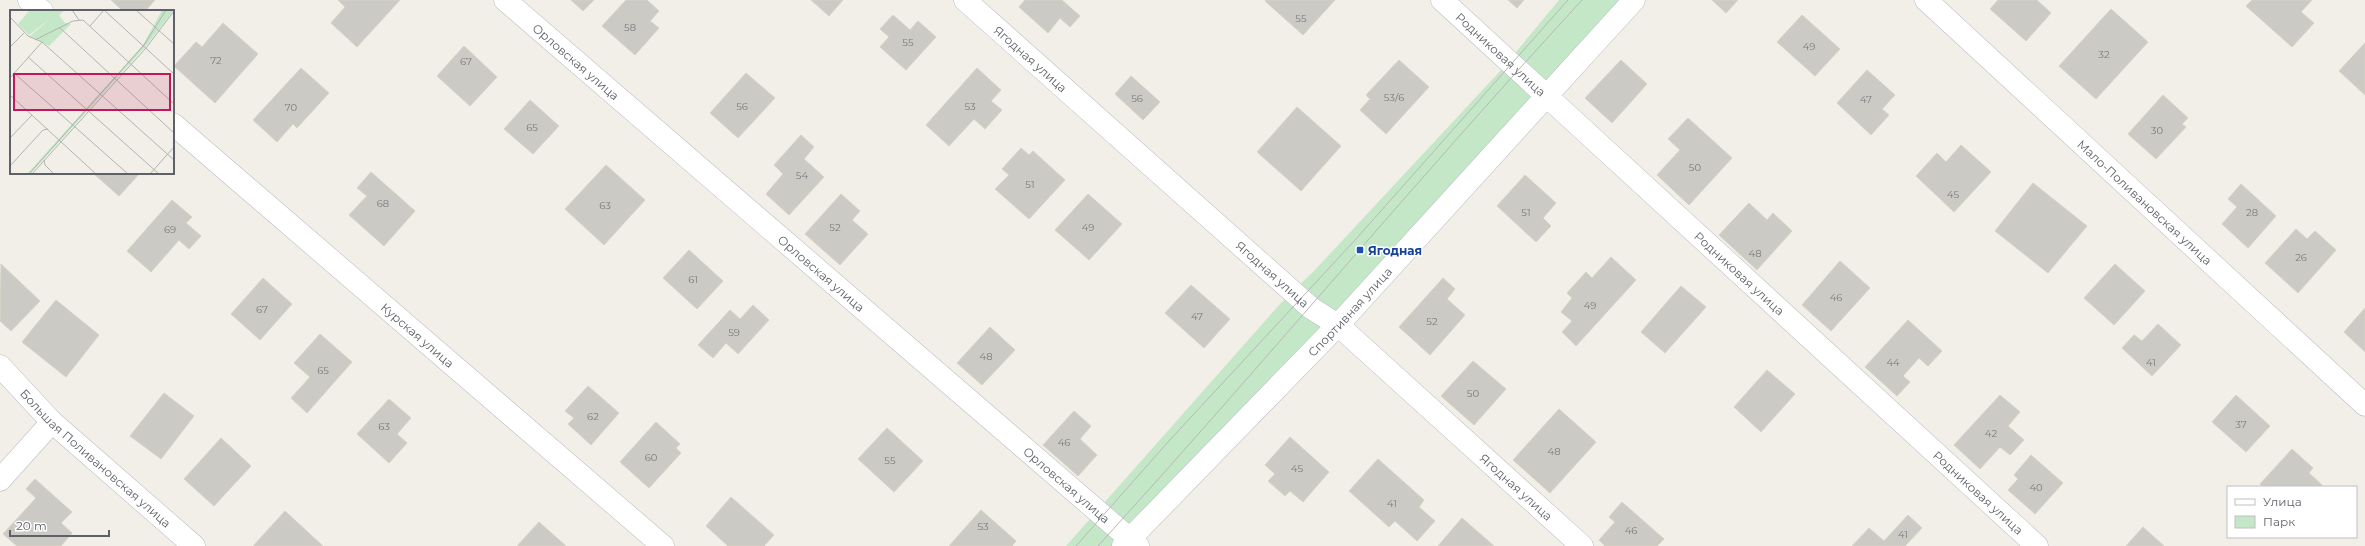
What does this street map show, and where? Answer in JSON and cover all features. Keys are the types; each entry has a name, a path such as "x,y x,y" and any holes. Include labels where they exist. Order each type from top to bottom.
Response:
{"street":[{"path":"29,0 41,10"},
{"name":"Орловская улица","path":"505,0 1130,544"},
{"name":"Ягодная улица","path":"965,0 1311,308 1338,325 1582,546"},
{"name":"Родниковая улица","path":"1442,0 2036,546"},
{"name":"Спортивная улица","path":"1130,544 1338,325 1634,0"},
{"name":"Мало-Поливановская улица","path":"1926,0 2365,405"},
{"name":"Курская улица","path":"174,125 663,546"},
{"name":"Большая Поливановская улица","path":"0,366 52,422 194,546"},
{"path":"0,480 52,422"}],"green space":[{"path":"1559,0 1626,0 1120,546 1066,546 1279,305 1314,271 1502,69"}],"building":[{"path":"111,0 155,0 146,10 122,10"},
{"path":"338,0 400,0 357,47 331,23 345,7"},
{"path":"571,0 594,0 583,11"},
{"path":"626,0 647,0 659,11 650,21 659,28 635,55 602,26"},
{"path":"811,0 843,0 829,16"},
{"path":"1025,0 1062,0 1080,16 1070,27 1060,18 1048,33 1019,7"},
{"path":"1335,0 1303,35 1265,1"},
{"path":"1508,0 1524,0 1517,8"},
{"path":"1712,0 1738,0 1726,13"},
{"path":"1998,0 2037,0 2051,13 2026,41 1990,9"},
{"path":"2252,0 2312,0 2301,12 2314,23 2292,47 2246,6"},
{"path":"2111,9 2148,42 2096,99 2059,66"},
{"path":"893,15 910,30 918,21 936,37 906,70 880,47 889,37 880,29"},
{"path":"1802,15 1840,49 1815,76 1777,42"},
{"path":"223,23 258,54 215,103 174,66 196,42 202,47"},
{"path":"2365,43 2365,95 2339,71"},
{"path":"464,46 497,77 470,106 437,76"},
{"path":"1399,60 1429,87 1386,134 1360,110 1370,99 1366,95"},
{"path":"1621,60 1647,84 1612,123 1585,98"},
{"path":"301,68 329,93 297,128 293,124 277,142 253,120"},
{"path":"977,68 1001,90 991,101 1002,110 985,129 974,119 949,146 926,125"},
{"path":"1867,70 1895,95 1882,109 1889,115 1871,135 1837,103"},
{"path":"746,73 775,98 738,138 710,113"},
{"path":"1131,76 1160,102 1143,120 1115,94"},
{"path":"2163,95 2188,118 2182,124 2186,127 2156,159 2128,134"},
{"path":"530,100 559,126 533,154 504,129"},
{"path":"1297,107 1341,146 1301,191 1257,152"},
{"path":"1688,118 1732,158 1689,205 1657,175 1680,150 1668,139"},
{"path":"801,135 814,147 804,159 824,177 789,215 766,194 783,174 774,165"},
{"path":"1961,145 1991,172 1954,212 1916,176 1937,153 1946,162"},
{"path":"1021,148 1029,155 1033,151 1065,180 1029,219 995,189 1009,175 1002,169"},
{"path":"606,165 645,200 604,245 565,209"},
{"path":"371,172 415,211 384,246 349,215 367,196 357,188"},
{"path":"94,174 139,174 119,196"},
{"path":"1525,175 1556,203 1543,218 1551,226 1536,242 1497,206"},
{"path":"2033,183 2087,226 2048,273 1995,231"},
{"path":"2241,184 2276,216 2248,248 2222,224 2237,207 2228,199"},
{"path":"841,194 860,211 852,220 868,234 840,265 805,234"},
{"path":"1088,194 1122,224 1089,260 1055,230"},
{"path":"172,200 192,217 186,223 201,236 189,249 179,240 151,272 127,251"},
{"path":"1749,203 1767,220 1773,213 1792,231 1757,270 1719,235"},
{"path":"2296,229 2307,239 2315,231 2336,250 2298,293 2265,263"},
{"path":"689,250 723,281 697,309 663,278"},
{"path":"1611,257 1636,280 1576,346 1562,332 1572,321 1561,312 1572,298 1567,293 1586,272 1592,278"},
{"path":"1840,261 1870,288 1831,331 1802,305"},
{"path":"1,264 40,301 11,331 0,321"},
{"path":"2115,264 2145,291 2114,325 2084,298"},
{"path":"263,278 292,304 260,340 231,314"},
{"path":"1443,278 1455,289 1447,299 1465,315 1430,355 1399,327"},
{"path":"1191,285 1230,319 1204,348 1165,313"},
{"path":"1681,286 1706,307 1665,353 1641,332"},
{"path":"56,300 99,335 66,377 22,342"},
{"path":"753,305 769,320 738,354 726,343 713,358 698,345 730,310 740,319"},
{"path":"2365,308 2365,352 2344,332"},
{"path":"1908,320 1942,351 1928,366 1919,358 1903,376 1910,382 1897,396 1865,367"},
{"path":"2158,324 2181,345 2152,376 2122,348 2134,335 2142,341"},
{"path":"990,327 1015,350 982,385 957,363"},
{"path":"320,334 352,362 307,413 291,398 310,377 294,363"},
{"path":"1473,361 1506,389 1474,425 1441,396"},
{"path":"1767,370 1795,394 1761,432 1734,407"},
{"path":"588,386 619,413 591,445 568,424 574,418 565,411"},
{"path":"164,393 194,416 161,459 130,436"},
{"path":"2000,395 2020,412 2008,426 2024,440 2010,455 2000,447 1980,469 1954,445"},
{"path":"2236,395 2270,426 2246,452 2212,422"},
{"path":"389,399 411,418 397,434 407,443 389,463 357,434"},
{"path":"1559,409 1596,442 1550,493 1513,460"},
{"path":"1074,411 1091,426 1080,439 1097,455 1078,476 1043,445"},
{"path":"656,422 680,444 676,448 681,453 649,488 620,462"},
{"path":"887,428 923,461 894,492 858,459"},
{"path":"1290,437 1329,472 1303,502 1290,491 1285,496 1268,481 1275,474 1265,465"},
{"path":"221,438 251,466 214,506 184,479"},
{"path":"2292,449 2313,468 2309,473 2322,485 2262,486 2260,484"},
{"path":"2031,455 2063,483 2035,514 2008,490 2018,479 2014,475"},
{"path":"1378,459 1424,500 1419,507 1435,521 1417,541 1395,521 1389,527 1349,491"},
{"path":"35,479 72,512 61,523 72,533 61,546 17,546 3,534 36,498 26,489"},
{"path":"731,497 774,535 764,546 728,546 706,526"},
{"path":"1622,502 1664,539 1657,546 1605,546 1599,540 1615,522 1609,517"},
{"path":"981,510 1016,541 1012,546 949,546"},
{"path":"285,511 323,546 253,546"},
{"path":"1908,515 1922,528 1905,546 1852,546 1869,528 1884,541"},
{"path":"1462,518 1494,546 1438,546"},
{"path":"539,522 566,546 517,546"},
{"path":"2143,527 2164,546 2126,546"}],"tram line":[{"path":"1076,546 1168,442 1356,239 1568,0"},
{"path":"1098,546 1220,410 1521,67 1582,0"}],"place":[{"name":"Ягодная","path":"1360,250"}]}
